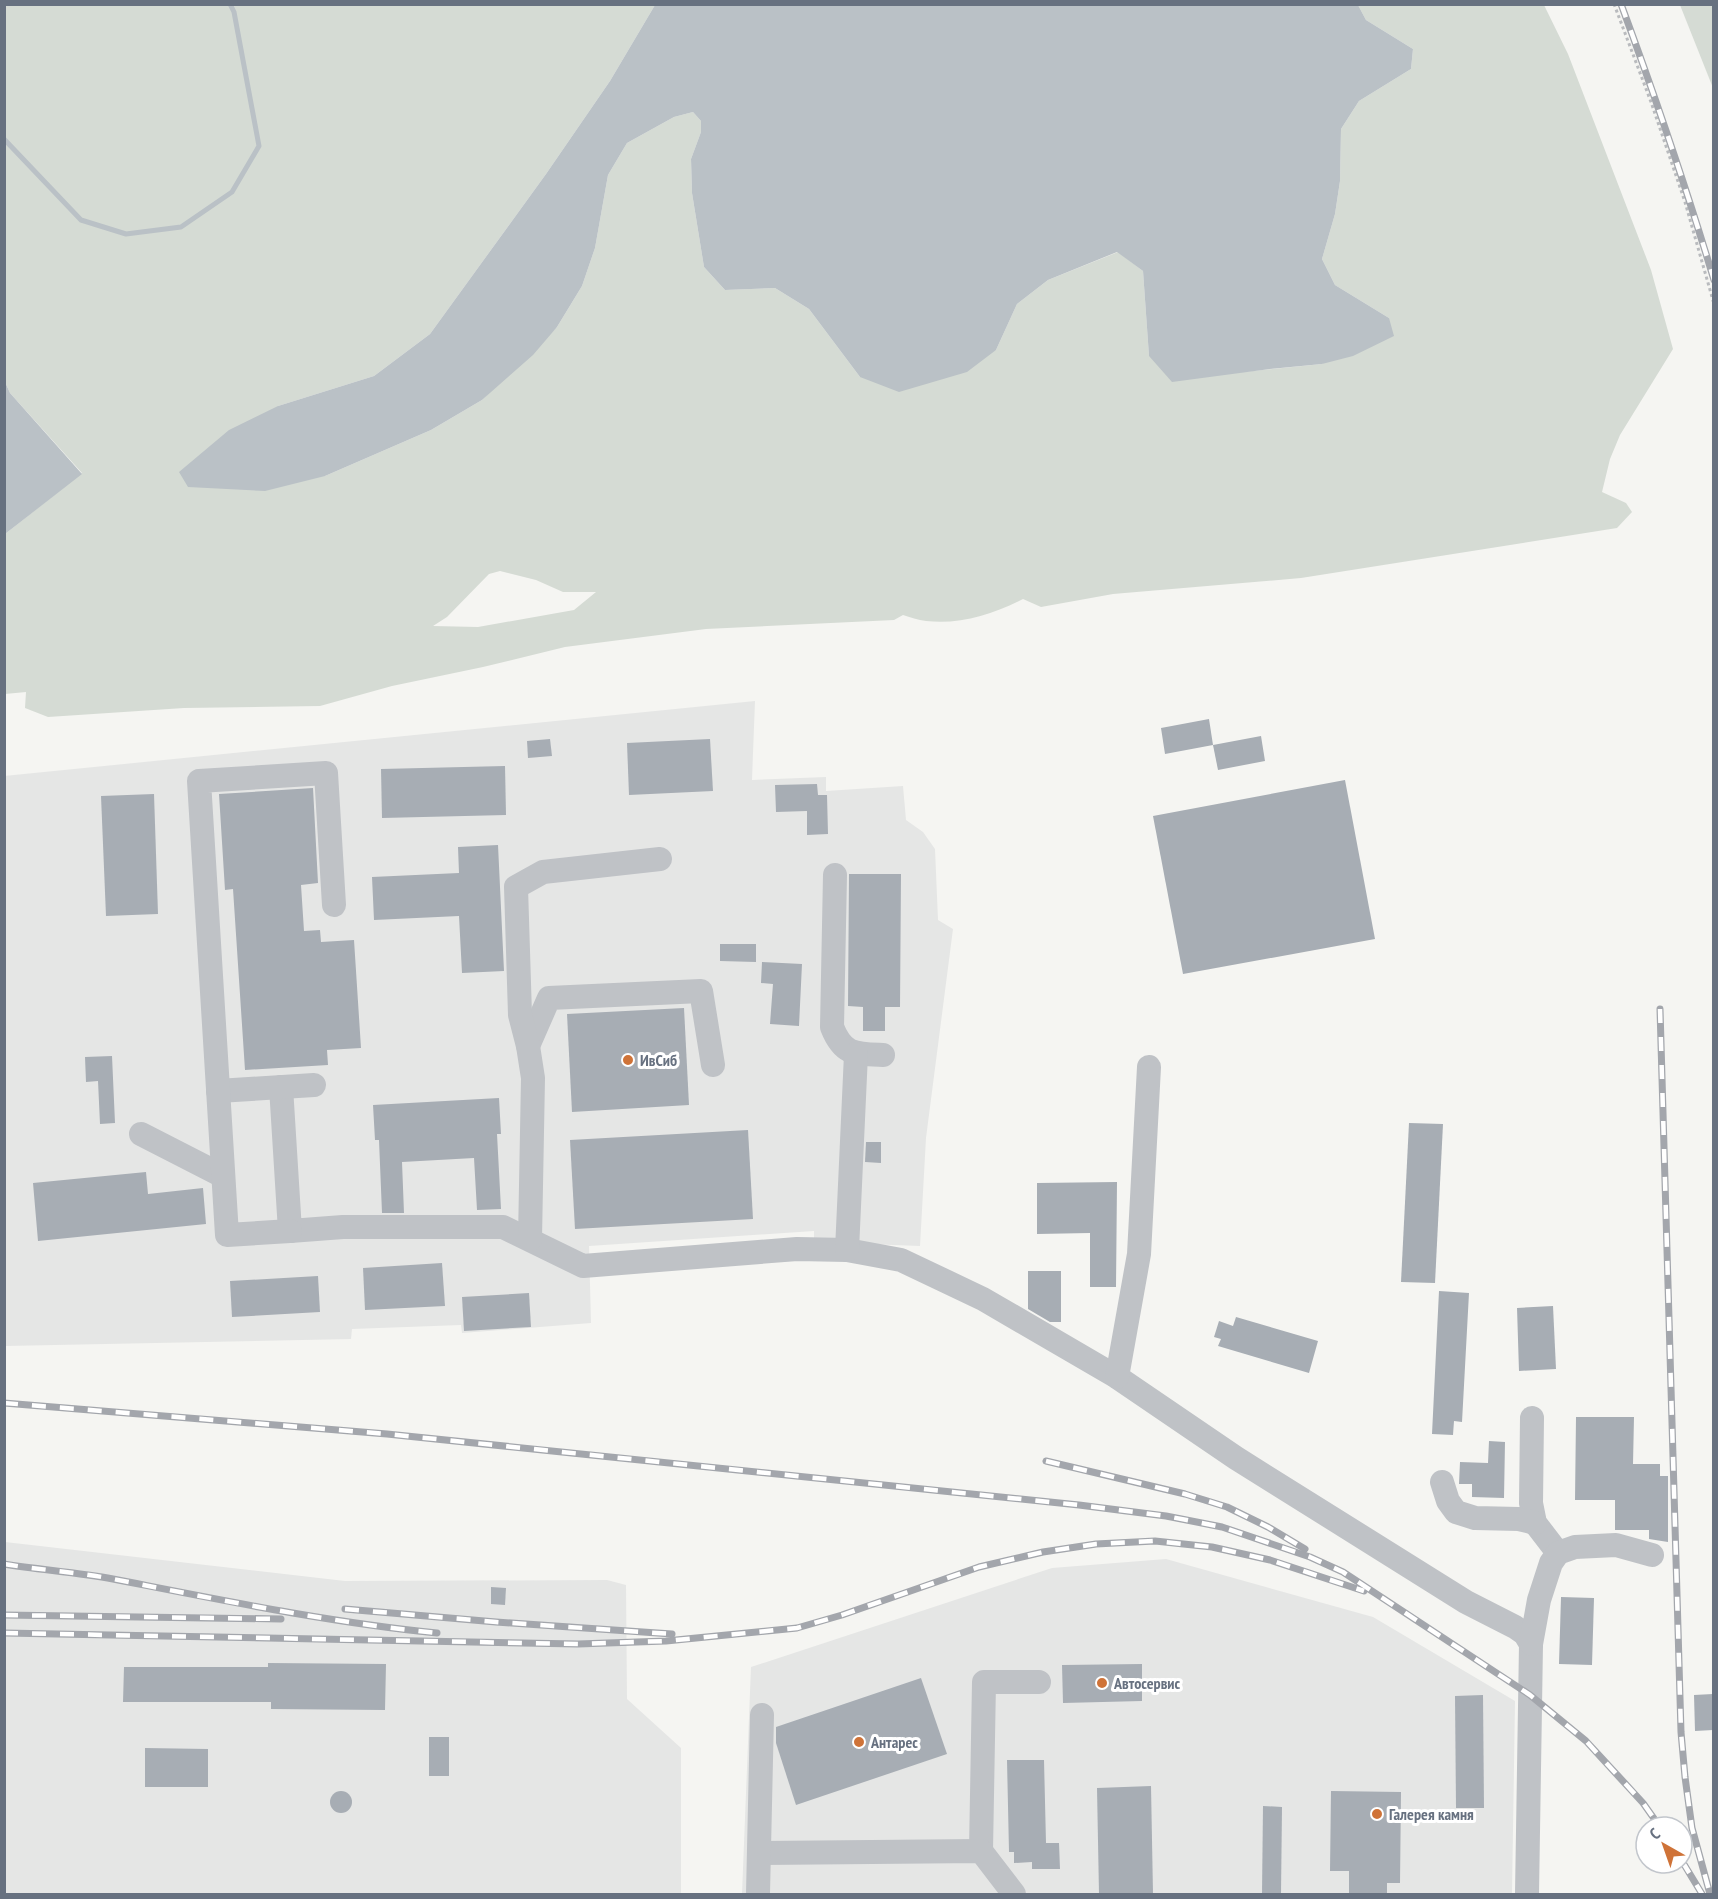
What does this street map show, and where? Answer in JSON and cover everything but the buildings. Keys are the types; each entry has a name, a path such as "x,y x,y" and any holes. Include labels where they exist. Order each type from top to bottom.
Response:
{"street":[{"path":"334,905 326,773 199,781 227,1235 343,1227 503,1227 583,1266 796,1249 847,1250 901,1260 983,1299 1118,1377 1236,1458 1380,1549 1466,1602 1515,1627 1525,1634 1531,1644"},
{"path":"530,1239 533,1078 520,1015 516,887 543,872 660,859"},
{"path":"835,875 832,1027 837,1040 847,1049 856,1054 882,1055"},
{"path":"528,1046 549,998 701,991 713,1065"},
{"path":"847,1250 856,1054"},
{"path":"1118,1377 1139,1254 1149,1067"},
{"path":"218,1091 314,1085"},
{"path":"281,1087 290,1231"},
{"path":"141,1134 223,1176"},
{"path":"1532,1418 1531,1503 1535,1523 1558,1553"},
{"path":"1442,1482 1448,1501 1456,1512 1475,1518 1519,1519 1535,1523"},
{"path":"1527,1894 1531,1644 1539,1600 1551,1563 1558,1553 1575,1547 1616,1545 1652,1555"},
{"path":"1014,1894 981,1851 984,1682 1039,1682"},
{"path":"758,1894 762,1715"},
{"path":"759,1853 981,1851"}],"path":[{"path":"1614,4 1685,202 1713,304"}],"shaded area":[{"path":"5,4 655,5 610,81 430,334 374,376 278,406 325,476 431,430 482,400 557,327 582,286 595,248 608,175 627,143 674,117 693,112 701,121 701,132 691,159 692,193 704,267 725,290 775,288 809,309 860,377 996,350 1017,304 1048,280 1118,252 1143,271 1149,356 1232,373 1322,364 1389,318 1335,285 1322,259 1335,214 1340,181 1341,129 1359,101 1411,69 1413,49 1366,20 1358,5 1544,5 1568,54 1651,270 1673,349 1620,435 1610,459 1602,492 1626,503 1632,512 1617,528 1301,578 1113,594 1041,607 1023,599 989,614 964,620 926,621 903,615 894,620 706,629 565,647 392,686 320,706 184,708 48,717 25,708 26,692 5,694 5,534 82,473 10,393 5,382","holes":["500,571 536,580 563,592 596,592 574,610 478,627 433,626 447,617 489,574"]},
{"path":"655,5 1358,5 1366,20 1413,49 1411,69 1359,101 1341,129 1340,181 1335,214 1322,259 1335,285 1389,318 1394,336 1353,356 1322,364 1172,382 1149,356 1143,271 1117,252 1048,280 1017,304 996,350 967,372 899,392 860,377 809,309 775,288 725,290 704,267 692,193 691,159 701,132 701,121 693,112 674,117 627,143 608,175 595,248 582,286 557,327 533,355 482,400 431,430 325,476 265,491 188,487 179,472 229,430 278,406 374,376 430,334 610,81"},
{"path":"1680,5 1713,5 1713,88"},
{"path":"5,382 10,393 82,474 5,534"},
{"path":"755,701 752,780 826,777 826,791 903,786 906,820 923,832 935,849 938,920 953,929 926,1138 920,1246 814,1242 814,1231 589,1246 591,1323 462,1333 461,1325 352,1329 351,1339 5,1346 4,776"},
{"path":"5,1542 345,1581 607,1580 626,1585 627,1699 681,1748 681,1894 5,1894"},
{"path":"1166,1559 1373,1617 1515,1701 1512,1894 742,1894 751,1667 1052,1568"}],"waterway":[{"path":"4,139 81,220 126,234 181,227 232,192 259,146 234,12 230,4"}],"railway":[{"path":"1621,4 1670,142 1714,280"},
{"path":"1660,1009 1681,1732 1692,1828 1710,1894"},
{"path":"4,1403 387,1434 1079,1505 1166,1516 1222,1527 1310,1557 1343,1572 1530,1695 1586,1741 1652,1815"},
{"path":"1046,1461 1185,1494 1227,1507 1268,1527 1305,1549"},
{"path":"4,1633 578,1644 666,1641 797,1628 842,1615 979,1567 1043,1552 1096,1544 1155,1541 1212,1547 1270,1560 1364,1591"},
{"path":"4,1564 99,1577 315,1617 437,1633"},
{"path":"345,1609 672,1634"},
{"path":"4,1615 281,1619"},
{"path":"1690,1875 1702,1894"}],"place":[{"name":"ИвСиб","path":"628,1060"},
{"name":"Автосервис","path":"1102,1683"},
{"name":"Антарес","path":"859,1742"},
{"name":"Галерея камня","path":"1377,1814"}]}
